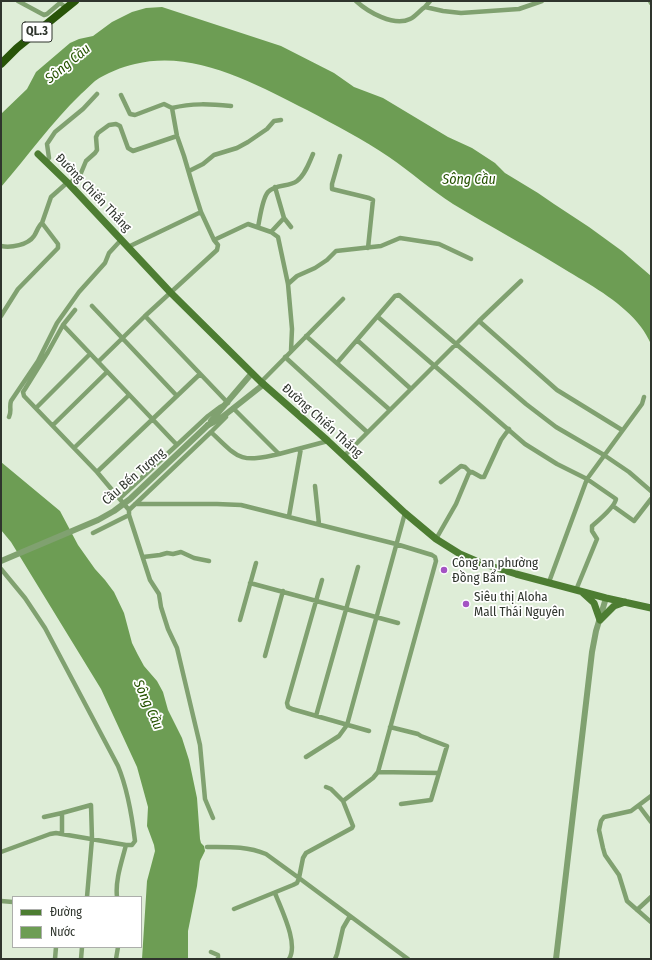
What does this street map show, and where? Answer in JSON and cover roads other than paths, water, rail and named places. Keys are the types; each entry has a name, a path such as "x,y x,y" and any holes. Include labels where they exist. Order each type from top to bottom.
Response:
{"highway":[{"name":"QL.3","path":"1,64 17,48 75,1"}],"main road":[{"name":"Đường Chiến Thắng","path":"38,154 68,183 171,293 252,373 405,513 436,539 460,554 481,564 606,598 651,608"},
{"path":"579,590 594,603 600,620 614,606 625,602"}],"street":[{"path":"18,1 44,15 60,3 67,8"},
{"path":"356,1 374,14 387,19 404,21 412,18 430,1"},
{"path":"425,6 443,11 461,13 519,9 542,1"},
{"path":"46,162 49,158 47,144 55,132 83,109 97,94"},
{"path":"121,95 130,114 135,115 164,104 172,108 191,104 231,106"},
{"path":"98,362 216,250 218,245 214,240 201,212 177,136 172,108"},
{"path":"189,171 203,164 214,155 237,148 248,142 268,129 274,121 281,120"},
{"path":"1,246 14,246 26,242 34,236 42,223 51,197 78,176 86,161 97,150 96,137 98,133 109,125 116,124 120,126 128,148 133,151 177,136"},
{"path":"258,227 265,197 268,192 275,187 297,181 306,169 313,154"},
{"path":"340,156 332,189 373,200 368,248"},
{"path":"275,187 284,218 291,227"},
{"path":"128,247 201,212"},
{"path":"271,232 284,218"},
{"path":"1,316 18,290 58,248 58,244 55,239 42,223"},
{"path":"214,240 248,224 271,232 278,237 288,284 292,329 291,351"},
{"path":"288,284 297,276 315,268 327,260 336,251 381,246 404,237 438,244 471,258"},
{"path":"9,417 11,412 11,401 38,361 57,323 76,297 105,263 109,253 122,240"},
{"path":"344,456 411,388 521,281"},
{"path":"337,363 397,295 526,404 556,427 630,472 651,491"},
{"path":"208,426 221,418 263,383 285,357 343,300"},
{"path":"92,306 177,396"},
{"path":"75,310 62,325 48,352 23,392 26,400 36,408 120,498 129,513 150,580 159,594 161,607 168,629 177,648 200,745 205,799 213,818"},
{"path":"145,316 228,402"},
{"path":"378,317 526,444 557,464 586,479 616,499 616,502 592,526 592,530 597,539 579,590"},
{"path":"479,321 557,390 622,430"},
{"path":"62,325 177,445"},
{"path":"306,336 390,410"},
{"path":"357,340 411,388"},
{"path":"36,408 90,354"},
{"path":"285,357 367,432"},
{"path":"52,425 107,372"},
{"path":"208,426 252,373"},
{"path":"97,472 200,374"},
{"path":"74,448 129,395"},
{"path":"548,582 586,479 642,404 644,397"},
{"path":"120,498 208,416 228,402"},
{"path":"94,533 129,513 135,504 212,432 233,408"},
{"path":"233,408 279,454"},
{"name":"Cầu Bến Tượng","path":"1,561 114,512 130,499 208,426"},
{"path":"441,482 461,466 465,467 470,472 481,478 484,477 491,465 501,440 509,429"},
{"path":"212,432 234,454 255,459 328,441"},
{"path":"289,516 301,448"},
{"path":"436,539 456,504 470,472"},
{"path":"315,486 319,524"},
{"path":"612,506 634,521 651,499"},
{"path":"135,504 241,505 396,544 432,554 435,557 436,562 378,772 374,778 343,801"},
{"path":"306,757 339,736 347,725 405,513"},
{"path":"143,557 181,552 194,558 209,562"},
{"path":"240,620 256,562"},
{"path":"316,716 358,567"},
{"path":"1,569 25,598 45,628 118,766 133,825 134,844 126,845 62,834 50,834 1,852"},
{"path":"322,580 287,703 288,707 370,731"},
{"path":"250,583 398,623"},
{"path":"265,656 283,591"},
{"path":"556,959 592,652 606,598"},
{"path":"390,727 418,734 446,744 447,748 431,800 401,804"},
{"path":"378,772 439,773"},
{"path":"234,909 255,899 275,893 297,883 303,858 306,853 353,827 343,801 331,789 326,787"},
{"path":"651,796 639,806 626,813 612,814 604,817 601,821 599,830 603,848 619,874 625,897 651,922"},
{"path":"44,818 91,805 92,839 87,896"},
{"path":"639,806 651,822"},
{"path":"62,813 62,834"},
{"path":"117,896 119,874 126,845"},
{"path":"207,847 244,847 266,854 408,959"},
{"path":"275,893 290,933 292,951 289,959"},
{"path":"637,910 651,897"},
{"path":"1,901 12,902"},
{"path":"335,959 343,928 350,916"},
{"path":"55,959 56,948"},
{"path":"81,959 82,948"},
{"path":"116,959 118,948"},
{"path":"211,952 218,955 218,959"}],"water":[{"name":"Sông Cầu","path":"162,7 281,46 334,73 354,87 383,98 448,137 472,148 495,163 505,173 589,227 622,251 651,276 651,344 644,331 634,318 608,296 540,254 453,204 379,150 349,132 267,90 246,80 202,65 180,61 157,61 135,64 99,78 60,116 1,187 1,114 27,89 36,72 70,43 79,39 93,36 112,22 132,12 146,8"},
{"name":"Sông Cầu","path":"1,462 60,511 78,545 114,592 124,613 132,643 144,666 157,681 163,692 168,710 182,738 189,760 197,798 200,839 205,851 200,861 197,886 188,931 188,959 142,959 147,881 155,851 147,826 148,807 137,767 101,689 11,542 1,530"}],"place":[{"name":"Công an phường Đồng Bẩm","path":"444,570"},
{"name":"Siêu thị Aloha Mall Thái Nguyên","path":"466,604"}]}
